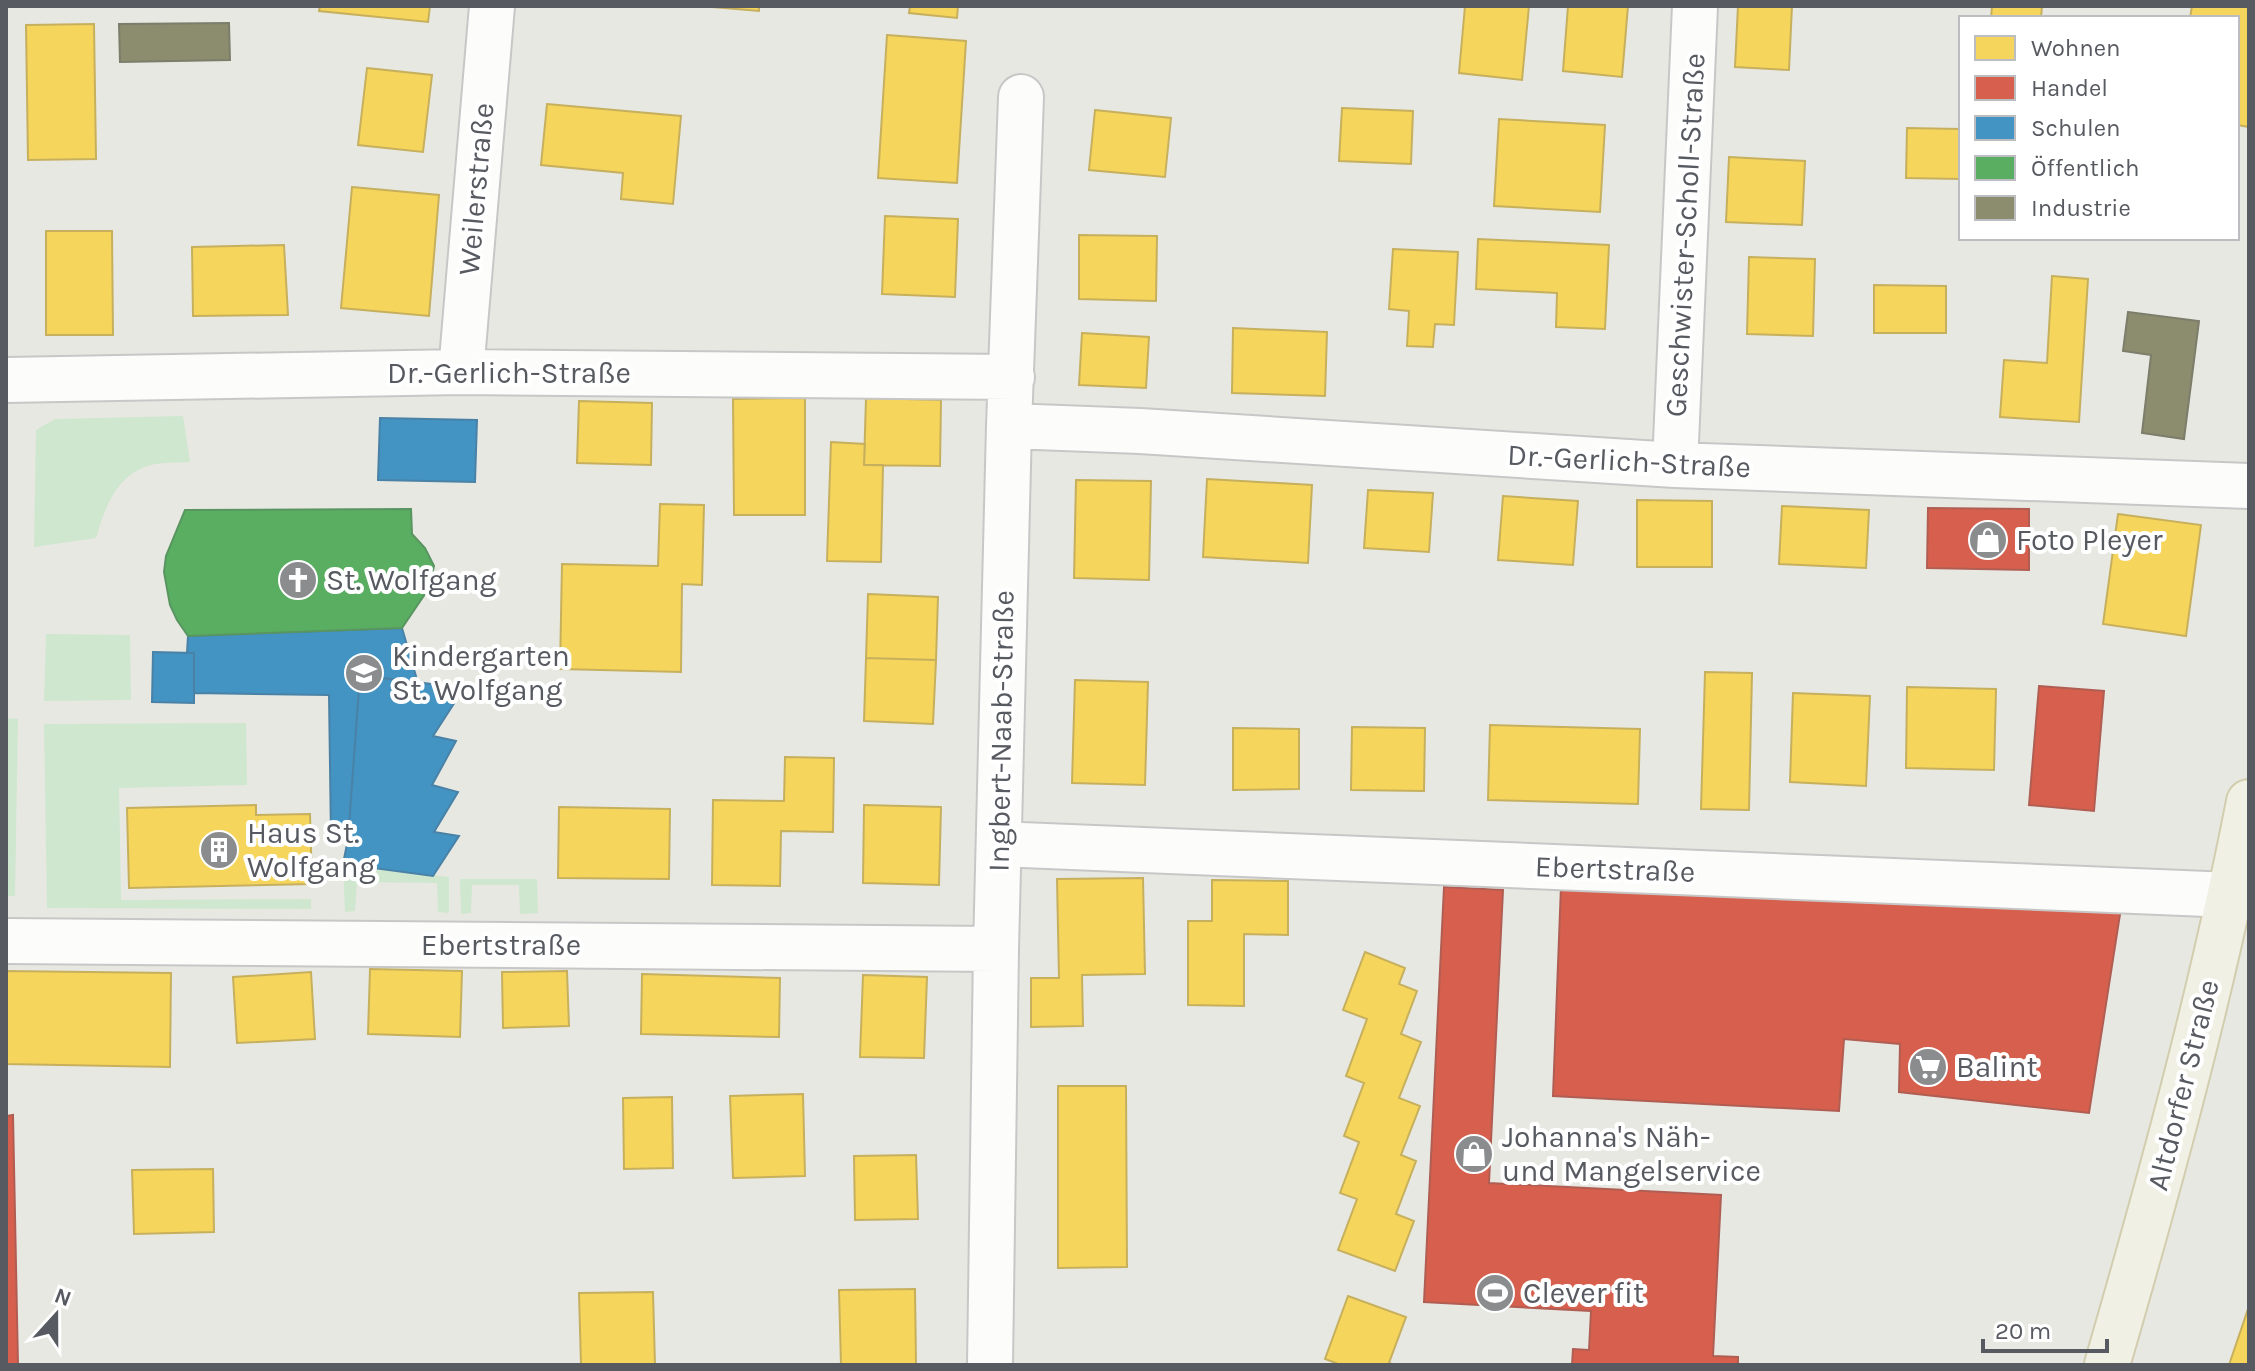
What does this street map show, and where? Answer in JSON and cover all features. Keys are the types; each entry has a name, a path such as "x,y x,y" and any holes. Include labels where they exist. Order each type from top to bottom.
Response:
{"main road":[{"name":"Altdorfer Straße","path":"2107,1365 2159,1184 2231,895 2249,802"}],"street":[{"name":"Weilerstraße","path":"461,372 492,6"},
{"name":"Geschwister-Scholl-Straße","path":"1675,465 1695,6"},
{"name":"Ingbert-Naab-Straße","path":"990,1365 996,949 1021,97"},
{"name":"Dr.-Gerlich-Straße","path":"6,380 461,372 1012,377"},
{"name":"Dr.-Gerlich-Straße","path":"1009,426 1140,431 1675,465 2249,486"},
{"name":"Ebertstraße","path":"999,844 2231,895"},
{"name":"Ebertstraße","path":"6,941 996,949"}],"green space":[{"path":"183,416 190,462 151,465 129,476 108,504 96,538 34,547 36,430 55,419"},
{"path":"46,634 130,635 131,700 44,701"},
{"path":"6,718 18,719 15,896 6,896"},
{"path":"246,723 247,785 119,788 121,900 311,899 311,909 47,908 44,724"},
{"path":"343,864 449,877 449,913 438,912 437,883 357,882 355,911 345,912"},
{"path":"460,879 537,879 538,913 520,914 519,885 472,885 471,913 461,914"}],"building: Wohnen":[{"path":"320,6 430,6 428,22 319,11"},
{"path":"700,6 759,6 759,11"},
{"path":"910,6 958,6 957,18 909,13"},
{"path":"1465,6 1529,6 1522,80 1459,73"},
{"path":"1568,6 1628,6 1622,77 1563,71"},
{"path":"1738,6 1792,6 1789,70 1735,67"},
{"path":"1992,6 2042,6 2041,16 1991,16"},
{"path":"2192,6 2249,6 2249,127 2239,125 2239,16 2190,16"},
{"path":"94,24 96,159 28,160 26,25"},
{"path":"887,35 966,41 957,183 878,178"},
{"path":"367,68 432,75 423,152 358,145"},
{"path":"547,104 681,116 673,204 621,199 623,173 541,165"},
{"path":"1342,108 1413,111 1411,164 1339,161"},
{"path":"1095,110 1171,118 1165,177 1089,170"},
{"path":"1499,119 1605,125 1600,212 1494,206"},
{"path":"1907,128 1959,129 1959,179 1906,178"},
{"path":"1729,157 1805,161 1802,225 1726,222"},
{"path":"352,187 439,195 429,316 341,308"},
{"path":"885,216 958,219 955,297 882,294"},
{"path":"46,231 112,231 113,335 46,335"},
{"path":"1079,235 1157,236 1156,301 1079,299"},
{"path":"1478,239 1609,245 1605,329 1556,327 1557,293 1476,289"},
{"path":"284,245 288,315 193,316 192,247"},
{"path":"1393,249 1458,252 1454,325 1435,324 1433,347 1407,346 1409,311 1389,309"},
{"path":"1749,257 1815,259 1813,336 1747,334"},
{"path":"2052,276 2088,279 2079,422 2000,417 2004,360 2047,363"},
{"path":"1874,285 1946,286 1946,333 1874,333"},
{"path":"1233,328 1327,332 1325,396 1232,393"},
{"path":"1082,333 1149,337 1146,388 1079,385"},
{"path":"805,398 805,515 734,515 733,399"},
{"path":"866,398 941,400 940,466 864,465"},
{"path":"579,401 652,403 651,465 577,463"},
{"path":"831,442 865,444 864,465 883,465 881,562 827,561"},
{"path":"1207,479 1312,485 1308,563 1203,557"},
{"path":"1076,480 1151,481 1149,580 1074,578"},
{"path":"1368,490 1433,493 1429,552 1364,548"},
{"path":"1503,496 1578,501 1573,565 1498,560"},
{"path":"1637,500 1712,501 1712,567 1637,567"},
{"path":"660,504 704,505 702,585 682,584 681,672 560,669 562,564 658,566"},
{"path":"1782,506 1869,510 1866,568 1779,564"},
{"path":"2118,514 2201,525 2186,636 2103,624"},
{"path":"868,594 938,597 936,660 866,658"},
{"path":"866,658 936,660 933,724 864,721"},
{"path":"1705,672 1752,673 1749,810 1701,809"},
{"path":"1075,680 1148,682 1145,785 1072,783"},
{"path":"1907,687 1996,689 1994,770 1906,768"},
{"path":"1793,693 1870,696 1866,786 1790,782"},
{"path":"1490,725 1640,729 1638,804 1488,800"},
{"path":"1352,727 1425,728 1424,791 1351,790"},
{"path":"1233,728 1299,729 1299,789 1233,790"},
{"path":"785,757 834,758 833,832 781,831 780,886 712,885 713,800 784,801"},
{"name":"Haus St. Wolfgang","path":"256,805 256,815 310,814 312,884 129,888 127,808"},
{"path":"864,805 941,807 939,885 863,883"},
{"path":"559,807 670,809 669,879 558,878"},
{"path":"1143,878 1145,974 1082,975 1083,1026 1031,1027 1031,978 1059,978 1057,879"},
{"path":"1212,880 1288,881 1288,935 1244,934 1244,1006 1188,1005 1188,921 1212,921"},
{"path":"1365,952 1405,968 1399,984 1417,991 1401,1034 1421,1042 1399,1098 1420,1106 1401,1155 1416,1161 1396,1214 1414,1221 1395,1271 1338,1250 1357,1199 1340,1193 1359,1142 1344,1136 1364,1083 1346,1076 1367,1019 1343,1010"},
{"path":"370,969 462,971 460,1037 368,1034"},
{"path":"6,971 171,973 170,1067 6,1064"},
{"path":"567,971 569,1026 503,1028 502,972"},
{"path":"311,972 315,1039 237,1043 233,977"},
{"path":"642,974 780,978 779,1037 641,1034"},
{"path":"863,975 927,977 924,1058 860,1057"},
{"path":"1058,1086 1126,1086 1127,1267 1058,1268"},
{"path":"803,1094 805,1176 733,1178 730,1096"},
{"path":"672,1097 673,1168 624,1169 623,1098"},
{"path":"916,1155 918,1219 855,1220 854,1156"},
{"path":"213,1169 214,1232 134,1234 132,1170"},
{"path":"915,1289 916,1365 841,1365 839,1290"},
{"path":"653,1292 655,1365 581,1365 579,1293"},
{"path":"1348,1296 1406,1317 1389,1363 1395,1365 1335,1365 1325,1359"},
{"path":"2249,1306 2249,1365 2229,1365"}],"building: Handel":[{"path":"1928,508 2029,509 2029,570 1927,568"},
{"path":"2039,686 2104,691 2094,811 2029,805"},
{"path":"1561,886 2121,908 2089,1113 1899,1092 1900,1044 1844,1039 1839,1111 1553,1096"},
{"path":"1444,887 1503,890 1489,1183 1721,1195 1713,1356 1738,1357 1738,1365 1572,1365 1573,1349 1589,1350 1591,1311 1424,1302"},
{"path":"13,1115 18,1365 6,1365 6,1116"}],"building: Schulen":[{"path":"380,418 477,420 475,482 378,480"},
{"path":"402,628 418,683 360,675 348,839 331,837 329,695 194,693 194,653 187,653 188,636"},
{"path":"153,652 194,653 194,703 152,702"},
{"path":"360,675 464,688 433,736 456,741 432,785 458,792 434,832 459,836 433,876 343,864 348,839"}],"building: Öffentlich":[{"name":"St. Wolfgang","path":"411,509 412,534 425,548 434,566 429,588 402,628 188,636 170,605 164,572 166,556 185,510"}],"building: Industrie":[{"path":"229,23 230,60 120,62 119,24"},
{"path":"2128,312 2199,321 2184,439 2142,433 2151,355 2123,351"}],"place":[{"name":"Foto Pleyer","path":"1988,540"},
{"name":"St. Wolfgang","path":"298,580"},
{"name":"Kindergarten St. Wolfgang","path":"364,673"},
{"name":"Haus St. Wolfgang","path":"219,850"},
{"name":"Balint","path":"1928,1067"},
{"name":"Johanna's Näh- und Mangelservice","path":"1474,1154"},
{"name":"Clever fit","path":"1495,1293"}]}
